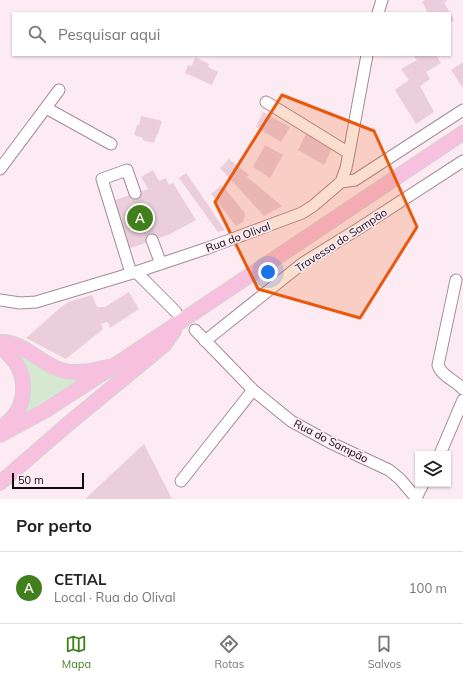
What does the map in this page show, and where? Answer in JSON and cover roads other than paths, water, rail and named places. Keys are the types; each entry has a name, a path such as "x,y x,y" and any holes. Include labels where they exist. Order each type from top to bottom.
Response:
{"main road":[{"path":"0,435 46,410 114,366 178,317 463,133"},
{"path":"0,483 68,424 164,345 178,317"},
{"path":"0,342 14,343 55,368 65,371 77,372 114,366"},
{"path":"0,346 18,366 23,385 22,397 18,410 14,416 0,429"}],"street":[{"path":"378,12 382,0"},
{"path":"367,56 346,168 341,182 355,180 463,110"},
{"path":"0,169 60,90"},
{"path":"266,102 349,153"},
{"path":"46,108 111,144"},
{"name":"Travessa do Sampão","path":"206,341 303,263 463,161"},
{"path":"135,194 127,170 102,179 134,272 178,317"},
{"name":"Rua do Olival","path":"0,300 20,303 36,302 208,248 302,213 313,206 341,182"},
{"path":"152,240 161,264"},
{"path":"456,280 438,365 442,372 459,384 463,389"},
{"name":"Rua do Sampão","path":"195,330 254,390 291,421 331,443 389,470 400,479 416,498"},
{"path":"181,482 254,390"},
{"path":"441,451 463,400"},
{"path":"416,498 422,487"}],"tunnel":[{"path":"135,193 152,240"}],"place":[{"name":"CETIAL","path":"140,218"}]}
